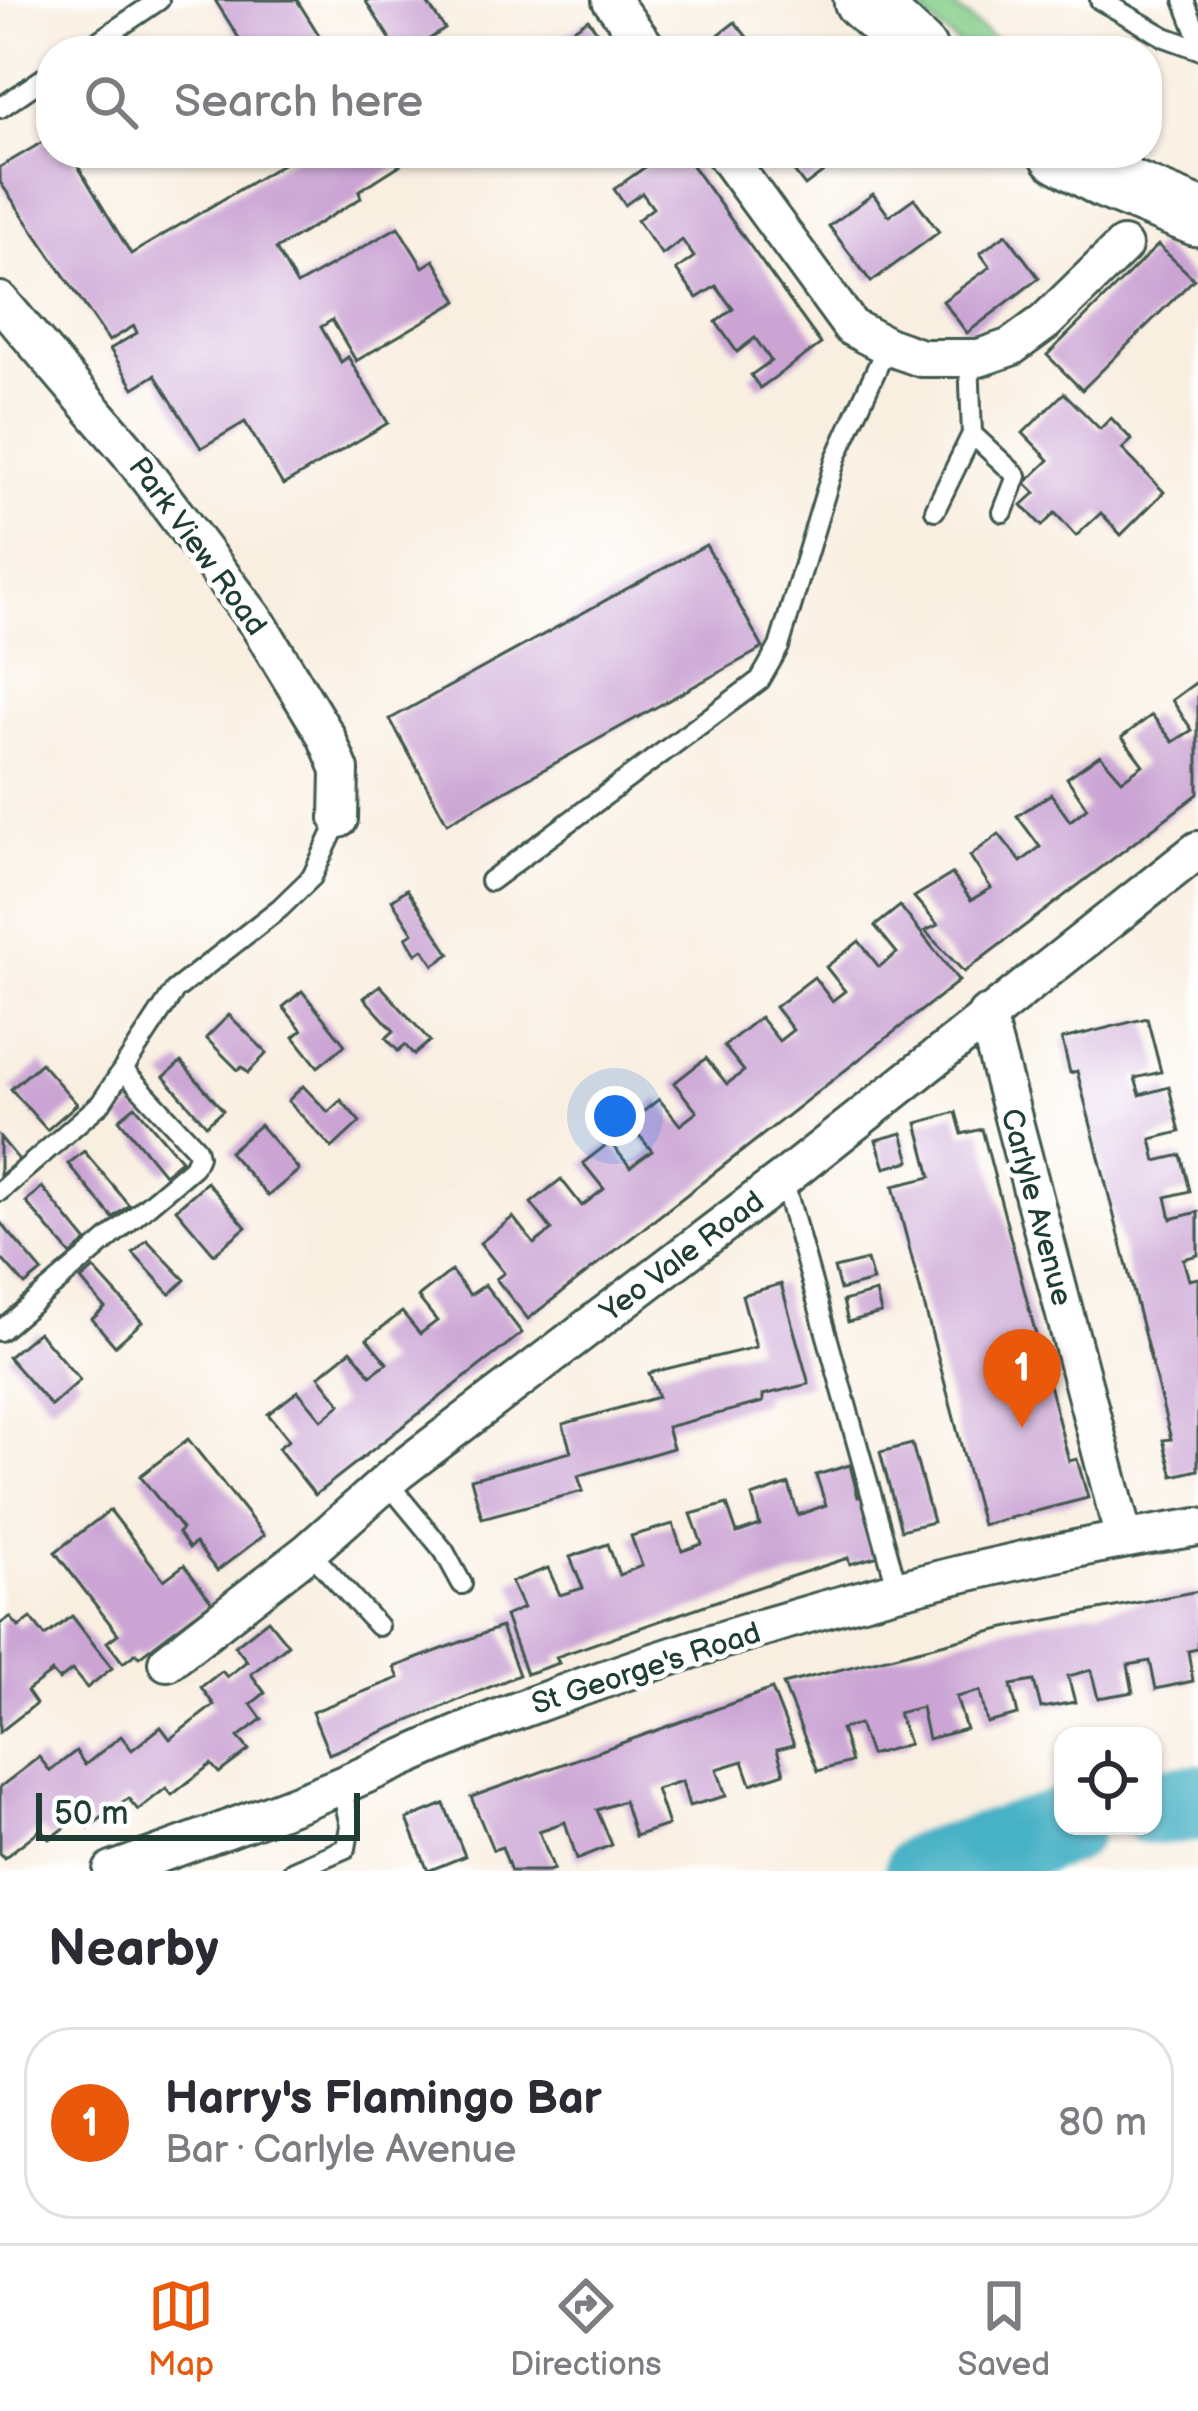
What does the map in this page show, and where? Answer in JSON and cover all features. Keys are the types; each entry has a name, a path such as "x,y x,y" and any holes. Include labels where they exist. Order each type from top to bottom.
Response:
{"main road":[{"path":"863,0 902,36"},
{"path":"1086,168 1198,217"}],"street":[{"path":"611,0 638,36"},
{"path":"735,168 851,327 921,358 969,358 1011,347 1046,322 1123,247"},
{"name":"Park View Road","path":"0,301 128,451 258,623 326,736 340,770 339,819"},
{"name":"Yeo Vale Road","path":"167,1662 309,1551 387,1482 1194,859"},
{"name":"Carlyle Avenue","path":"986,1016 1124,1539"},
{"name":"St George's Road","path":"112,1871 341,1785 511,1713 711,1643 898,1590 1198,1527"}],"lane":[{"path":"105,36 159,0"},
{"path":"1100,0 1198,49"},
{"path":"1184,0 1198,35"},
{"path":"0,107 36,83"},
{"path":"490,881 760,680 779,647 836,458 887,346"},
{"path":"935,510 972,434 969,358"},
{"path":"972,434 1017,476 1003,512"},
{"path":"0,1191 101,1102 124,1071 130,1052 175,991 312,877 339,819"},
{"path":"0,1331 193,1167 196,1148 124,1071"},
{"path":"783,1180 898,1590"},
{"path":"387,1482 444,1551 462,1584"},
{"path":"309,1551 378,1626"},
{"path":"293,1871 346,1848 350,1826 341,1785"}],"green space":[{"path":"907,0 945,0 991,36 949,36"}],"building":[{"path":"215,0 297,0 320,36 238,36"},
{"path":"365,0 425,0 445,29 434,36 388,36"},
{"path":"588,19 600,36 564,36"},
{"path":"735,22 746,36 717,36"},
{"path":"36,146 36,168 79,168 131,254 276,168 395,168 359,191 361,198 276,249 297,285 398,227 423,267 434,260 458,301 356,361 332,320 321,327 341,362 348,357 388,423 283,485 245,422 201,448 155,375 134,388 110,349 137,333 134,326 109,341 0,182 0,167"},
{"path":"644,168 694,168 821,344 760,388 751,375 771,361 755,338 737,352 716,322 733,309 716,286 697,298 676,270 694,257 682,240 662,255 637,220 653,208 642,193 625,205 614,189"},
{"path":"791,168 829,168 805,186"},
{"path":"873,194 889,216 914,198 939,232 871,282 829,226"},
{"path":"1006,234 1039,278 967,333 943,301 990,267 980,253"},
{"path":"1158,245 1194,279 1082,390 1047,355"},
{"path":"1064,393 1100,429 1111,418 1132,440 1122,449 1164,492 1121,535 1101,513 1076,536 1055,513 1042,526 1022,505 1035,493 1025,483 1049,460 1023,433"},
{"path":"706,545 763,648 447,823 390,719"},
{"path":"1198,681 1198,794 964,972 925,931 938,925 914,897 952,874 971,900 991,888 970,856 999,834 1021,862 1040,847 1017,816 1051,794 1070,821 1087,808 1067,778 1100,755 1122,780 1143,765 1122,737 1152,715 1173,742 1192,730 1172,700"},
{"path":"407,889 450,954 434,965 423,949 416,954 406,937 413,933 392,900"},
{"path":"900,906 959,981 528,1319 496,1279 504,1273 480,1243 513,1217 534,1244 552,1230 531,1203 561,1179 582,1206 604,1189 583,1163 610,1142 630,1167 652,1151 629,1123 659,1099 680,1125 697,1112 674,1083 706,1058 727,1084 744,1071 724,1046 760,1017 779,1041 793,1030 775,1007 814,977 832,1001 845,991 826,967 859,941 879,967 897,953 875,926"},
{"path":"380,985 430,1041 414,1055 405,1045 398,1051 386,1038 394,1031 364,998"},
{"path":"302,991 345,1045 318,1067 294,1037 302,1030 283,1007"},
{"path":"229,1015 267,1053 248,1073 242,1067 238,1070 206,1038"},
{"path":"1147,1018 1161,1072 1135,1078 1140,1095 1169,1087 1180,1132 1151,1139 1156,1161 1181,1155 1190,1191 1166,1197 1171,1219 1198,1212 1198,1255 1183,1259 1189,1280 1198,1278 1198,1470 1173,1476 1163,1440 1171,1439 1077,1071 1070,1073 1062,1039"},
{"path":"181,1062 223,1110 206,1125 164,1077"},
{"path":"41,1063 77,1104 47,1130 11,1089"},
{"path":"303,1086 328,1112 341,1100 360,1122 332,1148 288,1101"},
{"path":"135,1106 181,1160 164,1174 119,1119"},
{"path":"956,1112 962,1134 982,1129 1069,1461 1077,1459 1088,1498 982,1525 893,1186 931,1177 917,1123"},
{"path":"260,1125 299,1170 268,1196 229,1152"},
{"path":"902,1133 910,1161 885,1168 876,1140"},
{"path":"0,1137 19,1160 0,1176"},
{"path":"84,1151 129,1205 113,1218 68,1164"},
{"path":"207,1182 246,1227 214,1254 176,1209"},
{"path":"42,1187 87,1242 71,1255 26,1202"},
{"path":"0,1222 42,1271 25,1285 0,1257"},
{"path":"147,1240 185,1280 170,1294 133,1253"},
{"path":"867,1260 873,1281 840,1290 834,1268"},
{"path":"94,1269 142,1322 115,1346 92,1319 105,1308 81,1280"},
{"path":"451,1271 470,1295 485,1285 522,1333 315,1495 278,1448 289,1440 268,1414 298,1391 322,1420 341,1404 319,1376 351,1350 371,1375 387,1363 367,1339 402,1312 420,1334 437,1321 418,1297"},
{"path":"781,1284 809,1384 763,1395 763,1402 667,1427 673,1448 578,1476 583,1491 482,1518 471,1479 571,1452 563,1424 658,1397 649,1373 756,1347 742,1295"},
{"path":"876,1292 881,1313 848,1322 843,1301"},
{"path":"38,1332 80,1380 51,1406 8,1357"},
{"path":"188,1439 264,1535 217,1571 195,1543 189,1548 178,1533 182,1529 140,1476"},
{"path":"912,1444 933,1522 901,1530 880,1452"},
{"path":"850,1465 858,1497 868,1495 883,1555 850,1564 848,1558 728,1597 556,1657 559,1663 526,1674 505,1616 523,1608 511,1582 548,1568 560,1595 583,1588 570,1557 608,1544 619,1575 642,1566 631,1536 673,1524 682,1551 702,1544 691,1514 727,1504 737,1533 760,1525 752,1497 789,1484 798,1515 826,1505 816,1475"},
{"path":"110,1510 164,1580 184,1565 212,1602 139,1657 136,1653 123,1663 107,1642 118,1634 55,1552"},
{"path":"1198,1591 1198,1649 1188,1651 1193,1681 1156,1689 1150,1661 1128,1665 1133,1692 1098,1698 1091,1670 1068,1676 1075,1702 1041,1708 1034,1681 1011,1685 1018,1715 987,1723 980,1691 956,1697 966,1729 928,1739 921,1707 898,1713 909,1744 870,1755 859,1724 841,1729 851,1762 818,1771 783,1684 1005,1628"},
{"path":"72,1616 112,1668 87,1688 72,1670 59,1680 52,1672 27,1691 36,1704 0,1732 0,1624 10,1617 19,1627 31,1618 45,1636"},
{"path":"268,1620 288,1645 251,1674 265,1693 251,1704 262,1719 238,1737 249,1750 219,1773 211,1764 172,1795 166,1788 138,1810 128,1798 88,1828 79,1817 50,1839 41,1829 4,1858 0,1853 0,1787 39,1757 50,1771 76,1751 85,1765 121,1736 132,1750 161,1727 170,1739 214,1705 201,1687 222,1671 227,1677 247,1661 235,1646"},
{"path":"501,1627 519,1675 329,1754 312,1712 399,1678 394,1667"},
{"path":"772,1689 794,1745 777,1749 784,1773 751,1784 743,1761 717,1769 726,1796 689,1806 682,1781 656,1789 668,1825 635,1836 624,1801 597,1810 612,1845 577,1859 565,1822 539,1831 554,1869 548,1871 511,1871 502,1847 493,1850 471,1797"},
{"path":"444,1804 465,1856 428,1871 407,1819"}],"waterway":[{"path":"1162,1805 1198,1803"},
{"path":"923,1871 1054,1829"}],"place":[{"name":"Harry's Flamingo Bar","path":"1022,1428"}]}
